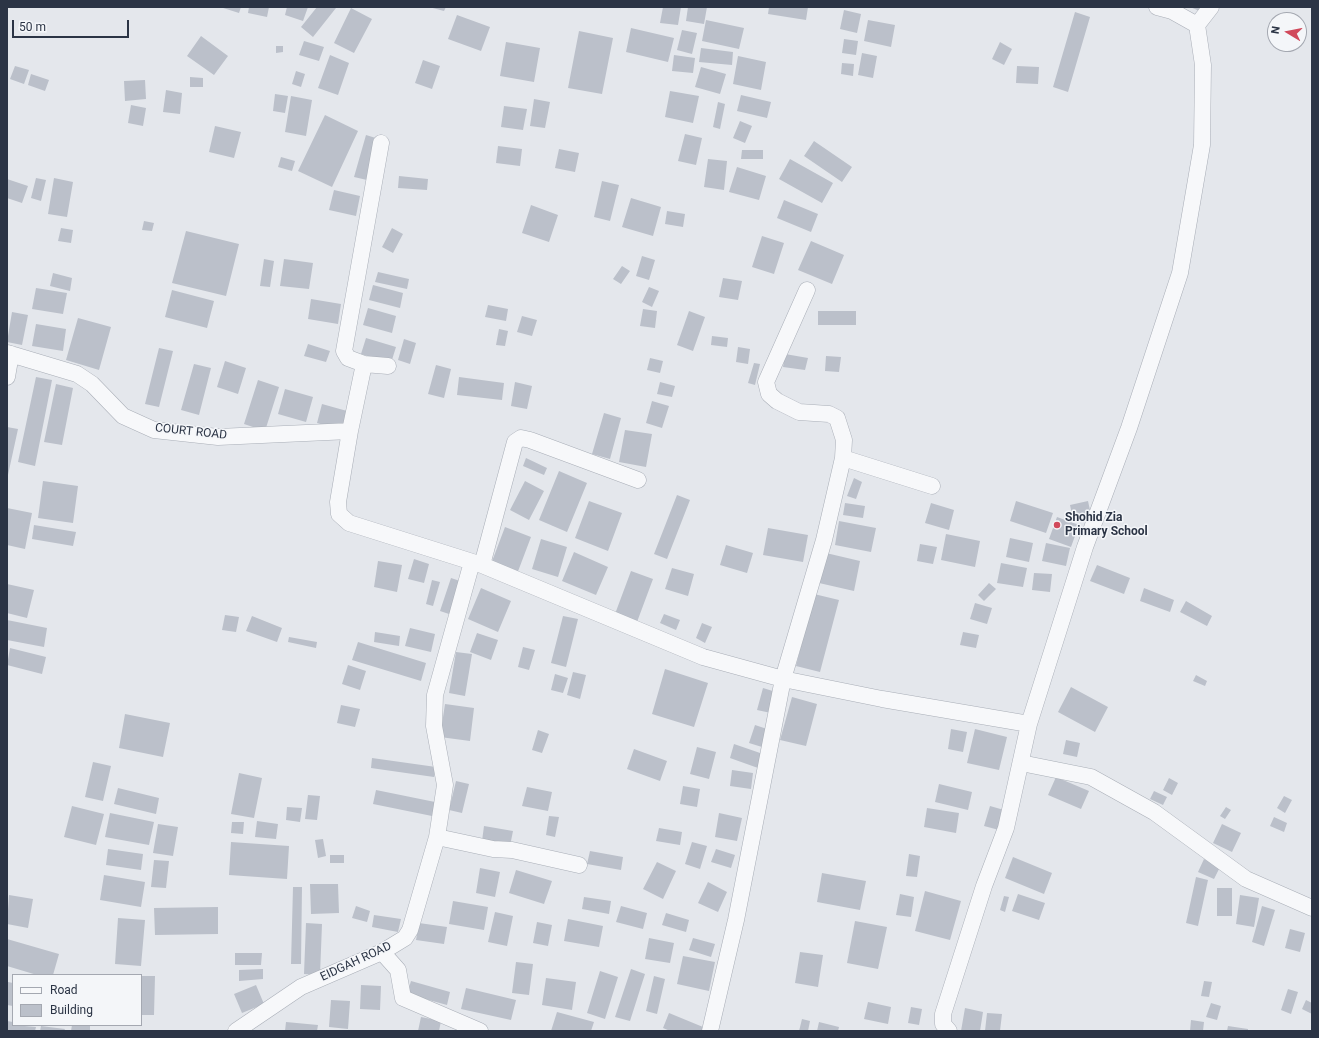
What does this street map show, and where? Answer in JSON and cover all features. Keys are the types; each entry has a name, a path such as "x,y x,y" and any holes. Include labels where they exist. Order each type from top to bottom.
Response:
{"street":[{"path":"1158,7 1172,11 1197,25"},
{"path":"949,1031 944,1024 943,1014 984,886 1006,828 1029,724 1085,547 1129,428 1180,273 1202,145 1202,65 1197,25 1211,7"},
{"path":"381,143 344,342 344,351 348,358 364,364 388,366"},
{"path":"710,1031 736,920 784,679 824,540 843,458 844,440 837,418 829,414 799,412 777,401 769,394 766,382 807,290"},
{"path":"7,377 9,354"},
{"name":"COURT ROAD","path":"9,354 77,374 92,384 123,416 154,430 218,437 350,431"},
{"path":"364,364 350,431 338,502 339,514 349,523 477,564 702,657 784,679 882,700 1029,724"},
{"name":"EIDGAH ROAD","path":"236,1031 301,987 382,952 405,938 410,930 437,837 445,785 434,726 435,695 515,442 521,438 530,440 638,480"},
{"path":"843,458 932,486"},
{"path":"1021,763 1091,777 1154,812 1246,879 1312,908"},
{"path":"437,837 492,849 512,850 578,865"},
{"path":"382,952 398,970 403,998 480,1031"}],"building":[{"path":"220,7 241,7 239,13"},
{"path":"249,7 269,7 267,17 248,13"},
{"path":"287,7 308,7 303,21 285,15"},
{"path":"317,7 336,8 313,37 301,27"},
{"path":"429,7 446,7 444,11"},
{"path":"663,7 681,7 678,25 660,23"},
{"path":"688,7 707,7 704,24 686,21"},
{"path":"769,7 808,7 806,20 768,14"},
{"path":"1190,7 1204,7 1202,12"},
{"path":"351,8 372,19 354,53 334,43"},
{"path":"844,10 861,14 857,33 840,29"},
{"path":"1075,12 1090,17 1068,92 1053,87"},
{"path":"457,15 490,27 481,51 448,39"},
{"path":"706,20 744,28 739,49 702,41"},
{"path":"868,20 895,25 891,47 864,41"},
{"path":"631,28 674,38 668,62 626,52"},
{"path":"682,30 697,33 692,54 677,50"},
{"path":"579,31 613,38 602,94 568,88"},
{"path":"201,36 228,56 214,75 187,56"},
{"path":"844,39 858,41 856,55 842,53"},
{"path":"304,41 324,47 319,61 299,55"},
{"path":"506,42 540,48 534,82 500,76"},
{"path":"1000,42 1012,49 1004,65 992,59"},
{"path":"276,46 283,46 283,52 276,53"},
{"path":"701,48 733,52 732,65 699,62"},
{"path":"862,53 877,56 873,78 858,75"},
{"path":"330,55 349,63 338,95 318,88"},
{"path":"674,55 695,58 693,73 672,71"},
{"path":"738,56 766,62 761,90 733,84"},
{"path":"423,60 440,66 432,89 415,83"},
{"path":"842,63 854,64 853,76 841,74"},
{"path":"15,66 29,70 24,84 10,79"},
{"path":"1017,66 1039,67 1038,84 1016,83"},
{"path":"701,67 726,74 720,94 695,87"},
{"path":"296,71 305,74 301,87 292,84"},
{"path":"31,74 49,80 45,91 28,85"},
{"path":"190,77 203,78 203,87 190,87"},
{"path":"145,80 146,99 125,101 124,81"},
{"path":"166,90 182,93 180,114 163,112"},
{"path":"670,91 699,96 693,123 665,117"},
{"path":"275,94 288,96 285,113 273,111"},
{"path":"741,95 771,102 767,118 737,111"},
{"path":"291,96 312,100 306,136 285,132"},
{"path":"534,99 550,102 545,128 530,126"},
{"path":"718,102 725,104 720,129 713,127"},
{"path":"131,105 146,108 143,126 128,123"},
{"path":"504,106 527,109 523,130 501,127"},
{"path":"325,115 358,131 332,187 298,171"},
{"path":"740,121 752,126 745,143 733,138"},
{"path":"215,126 241,132 234,158 209,152"},
{"path":"685,134 702,138 696,165 678,161"},
{"path":"366,135 379,139 367,180 354,177"},
{"path":"814,141 852,167 842,182 804,156"},
{"path":"498,146 522,149 520,166 496,163"},
{"path":"559,149 579,153 575,172 555,168"},
{"path":"742,150 763,150 763,159 741,159"},
{"path":"281,157 295,161 292,171 278,167"},
{"path":"708,159 727,161 724,190 704,187"},
{"path":"790,159 833,183 822,203 779,179"},
{"path":"737,167 766,176 759,200 729,192"},
{"path":"399,176 428,179 427,190 398,188"},
{"path":"36,178 46,180 41,201 31,198"},
{"path":"54,178 73,182 67,217 48,214"},
{"path":"7,179 28,186 22,203 7,198"},
{"path":"602,181 619,185 610,221 594,217"},
{"path":"334,190 360,196 356,216 329,210"},
{"path":"631,198 661,207 653,236 622,227"},
{"path":"784,200 818,214 811,232 777,218"},
{"path":"531,205 558,215 549,242 522,233"},
{"path":"667,211 685,214 683,227 665,224"},
{"path":"144,221 154,223 152,231 142,230"},
{"path":"61,228 73,230 71,243 58,241"},
{"path":"392,228 403,234 393,253 382,247"},
{"path":"186,231 239,244 226,296 172,283"},
{"path":"762,236 784,243 774,274 752,267"},
{"path":"811,241 844,255 832,284 798,270"},
{"path":"642,256 655,260 649,280 636,276"},
{"path":"264,259 274,261 270,287 260,286"},
{"path":"284,259 313,263 309,289 280,286"},
{"path":"622,266 630,271 621,284 613,279"},
{"path":"378,272 409,279 407,289 375,282"},
{"path":"53,273 72,278 70,291 50,286"},
{"path":"723,278 742,281 738,300 719,297"},
{"path":"373,285 403,293 400,308 369,300"},
{"path":"649,287 659,291 652,307 642,302"},
{"path":"36,288 67,293 63,314 32,309"},
{"path":"172,290 214,301 207,328 165,317"},
{"path":"311,299 341,304 338,324 308,319"},
{"path":"488,305 508,309 506,321 485,317"},
{"path":"368,308 396,316 392,333 363,325"},
{"path":"643,309 657,311 655,328 640,326"},
{"path":"689,311 705,317 693,351 677,345"},
{"path":"818,311 856,311 856,325 818,325"},
{"path":"12,312 28,315 22,345 7,342"},
{"path":"522,316 537,320 532,336 517,332"},
{"path":"78,318 111,327 99,370 66,360"},
{"path":"36,324 66,329 63,351 32,346"},
{"path":"499,329 508,331 505,346 496,345"},
{"path":"712,336 728,338 727,347 711,345"},
{"path":"366,338 396,347 391,363 361,354"},
{"path":"404,339 416,343 410,364 398,360"},
{"path":"308,344 330,351 326,362 304,356"},
{"path":"738,347 750,349 748,364 736,362"},
{"path":"159,348 173,351 159,407 145,404"},
{"path":"785,354 808,358 805,370 783,367"},
{"path":"826,356 841,357 839,372 825,371"},
{"path":"650,358 663,361 660,373 647,370"},
{"path":"225,361 246,368 238,394 217,387"},
{"path":"754,363 760,364 755,385 748,383"},
{"path":"194,364 211,368 199,415 181,410"},
{"path":"436,365 451,369 444,398 428,394"},
{"path":"36,377 52,380 35,466 18,462"},
{"path":"459,377 504,383 502,400 457,395"},
{"path":"258,380 279,387 265,431 244,424"},
{"path":"515,382 532,386 527,409 511,406"},
{"path":"660,382 675,386 672,397 657,394"},
{"path":"56,384 73,388 62,445 44,442"},
{"path":"285,389 313,397 306,422 278,414"},
{"path":"652,401 669,406 662,428 646,423"},
{"path":"322,404 347,411 342,430 317,423"},
{"path":"604,413 621,418 610,459 592,454"},
{"path":"7,427 18,429 8,475 7,474"},
{"path":"625,430 652,434 646,467 619,462"},
{"path":"526,458 547,468 544,475 523,466"},
{"path":"559,471 587,483 567,532 539,520"},
{"path":"854,478 862,482 856,499 847,496"},
{"path":"43,481 78,486 73,523 38,518"},
{"path":"525,481 544,491 529,520 510,510"},
{"path":"677,495 690,500 667,559 654,554"},
{"path":"589,501 622,513 608,551 575,538"},
{"path":"1016,501 1053,513 1046,533 1010,521"},
{"path":"1088,501 1091,515 1073,519 1070,505"},
{"path":"845,503 865,506 863,518 843,515"},
{"path":"931,503 954,510 949,530 925,523"},
{"path":"7,508 32,513 25,549 7,545"},
{"path":"1057,517 1079,525 1071,547 1049,539"},
{"path":"839,521 876,528 871,552 835,545"},
{"path":"34,525 76,532 73,546 32,539"},
{"path":"505,527 531,537 517,574 491,564"},
{"path":"768,528 808,535 803,562 763,555"},
{"path":"946,534 980,541 975,567 941,560"},
{"path":"1010,538 1033,543 1029,562 1006,557"},
{"path":"541,539 567,547 558,577 532,569"},
{"path":"1046,543 1070,548 1066,566 1042,561"},
{"path":"920,544 937,547 933,564 917,561"},
{"path":"726,545 753,553 747,573 720,565"},
{"path":"574,552 608,567 596,595 562,581"},
{"path":"826,553 860,561 854,591 819,583"},
{"path":"414,559 429,564 424,583 408,579"},
{"path":"378,561 402,565 397,592 374,587"},
{"path":"1001,563 1027,568 1023,587 997,583"},
{"path":"1097,565 1130,578 1124,594 1090,581"},
{"path":"672,568 694,574 688,596 665,589"},
{"path":"631,571 653,579 637,622 615,614"},
{"path":"1034,573 1052,574 1050,592 1032,590"},
{"path":"451,578 463,582 452,615 440,611"},
{"path":"432,580 440,582 433,606 426,604"},
{"path":"989,583 996,589 984,601 978,595"},
{"path":"7,584 34,590 27,618 7,613"},
{"path":"481,588 511,601 498,632 468,619"},
{"path":"1144,588 1174,600 1170,612 1140,601"},
{"path":"814,594 839,600 820,672 796,666"},
{"path":"1186,601 1212,616 1207,626 1180,612"},
{"path":"975,603 992,608 987,624 970,619"},
{"path":"664,614 680,620 676,630 660,623"},
{"path":"225,615 239,617 236,632 222,630"},
{"path":"252,616 282,628 277,642 246,631"},
{"path":"563,616 578,619 566,667 551,663"},
{"path":"7,620 47,628 44,647 7,640"},
{"path":"702,623 712,627 705,643 696,638"},
{"path":"410,628 435,634 431,652 405,646"},
{"path":"375,632 400,636 399,646 374,642"},
{"path":"963,632 979,635 976,648 960,645"},
{"path":"477,633 498,640 491,660 470,652"},
{"path":"289,637 317,642 316,648 288,642"},
{"path":"358,642 426,663 421,681 352,660"},
{"path":"523,647 535,650 529,670 518,667"},
{"path":"10,648 46,657 42,674 7,665"},
{"path":"456,652 472,654 465,696 449,693"},
{"path":"348,665 366,671 360,690 342,684"},
{"path":"665,669 708,683 694,727 652,714"},
{"path":"573,672 586,675 580,699 567,695"},
{"path":"555,674 568,678 563,693 551,690"},
{"path":"1196,675 1207,681 1205,686 1193,681"},
{"path":"1071,687 1108,707 1095,732 1058,712"},
{"path":"763,688 776,692 771,713 757,710"},
{"path":"792,697 817,704 806,746 780,740"},
{"path":"445,704 474,708 470,741 440,737"},
{"path":"341,705 360,709 355,727 337,723"},
{"path":"125,714 170,723 163,757 119,748"},
{"path":"755,725 767,729 762,747 749,743"},
{"path":"951,729 967,732 963,752 948,749"},
{"path":"975,729 1007,737 999,770 967,763"},
{"path":"538,730 549,734 542,753 532,750"},
{"path":"1066,740 1080,743 1077,757 1063,754"},
{"path":"734,744 763,754 758,768 730,758"},
{"path":"697,747 716,752 709,779 690,774"},
{"path":"634,749 667,761 660,781 627,769"},
{"path":"372,758 436,767 434,777 371,768"},
{"path":"93,762 111,766 103,801 85,797"},
{"path":"732,770 753,773 751,789 730,786"},
{"path":"239,773 262,778 254,818 231,814"},
{"path":"1056,777 1089,791 1081,809 1048,795"},
{"path":"1169,778 1178,783 1172,795 1163,790"},
{"path":"456,781 469,784 462,813 449,810"},
{"path":"939,784 972,792 968,810 935,802"},
{"path":"683,786 700,789 697,807 680,804"},
{"path":"527,787 552,792 548,811 522,806"},
{"path":"118,788 159,798 156,814 114,804"},
{"path":"376,790 435,802 432,816 373,804"},
{"path":"1154,791 1167,797 1163,805 1150,799"},
{"path":"308,795 320,796 317,820 305,819"},
{"path":"1284,796 1292,800 1285,813 1277,808"},
{"path":"72,806 104,814 96,845 64,837"},
{"path":"990,806 1004,810 999,830 984,826"},
{"path":"287,807 302,808 300,822 286,820"},
{"path":"1226,807 1231,810 1225,819 1220,816"},
{"path":"927,808 959,813 956,833 924,827"},
{"path":"110,813 154,822 149,845 105,837"},
{"path":"719,813 742,818 737,841 715,837"},
{"path":"549,816 559,817 555,837 546,835"},
{"path":"1274,817 1287,823 1284,832 1270,826"},
{"path":"257,821 278,824 276,839 255,837"},
{"path":"232,822 244,822 243,834 231,833"},
{"path":"158,824 178,827 173,856 153,853"},
{"path":"1222,824 1241,833 1232,852 1213,843"},
{"path":"484,826 513,831 510,846 482,841"},
{"path":"659,828 682,832 680,845 656,841"},
{"path":"323,839 326,856 318,858 315,840"},
{"path":"231,842 289,846 287,879 229,875"},
{"path":"692,842 707,846 700,869 685,864"},
{"path":"108,849 143,854 141,870 106,865"},
{"path":"716,849 735,855 731,868 711,862"},
{"path":"590,851 623,857 621,870 587,864"},
{"path":"909,854 920,856 917,877 906,876"},
{"path":"330,855 344,855 344,863 330,863"},
{"path":"1013,857 1052,873 1044,894 1005,878"},
{"path":"1204,859 1220,867 1214,879 1198,872"},
{"path":"154,860 169,861 166,888 151,887"},
{"path":"657,862 676,871 663,899 643,889"},
{"path":"480,868 500,872 495,897 476,893"},
{"path":"516,870 552,881 544,904 509,893"},
{"path":"822,873 866,881 860,910 817,902"},
{"path":"104,875 145,882 141,907 100,900"},
{"path":"1196,877 1208,880 1198,926 1186,923"},
{"path":"708,882 727,892 718,912 698,903"},
{"path":"310,884 338,884 339,913 311,914"},
{"path":"293,887 302,887 301,964 291,964"},
{"path":"1217,888 1232,888 1232,916 1217,916"},
{"path":"925,891 961,901 950,940 915,931"},
{"path":"900,894 914,897 911,917 896,915"},
{"path":"1018,894 1045,903 1039,920 1012,911"},
{"path":"9,895 33,899 28,928 7,924"},
{"path":"1240,895 1259,898 1254,927 1236,924"},
{"path":"1004,896 1009,897 1005,912 1000,910"},
{"path":"584,897 611,901 609,914 582,909"},
{"path":"453,901 488,907 484,930 449,924"},
{"path":"356,906 370,911 367,922 352,918"},
{"path":"621,906 647,913 643,929 616,922"},
{"path":"1262,906 1275,910 1264,946 1252,942"},
{"path":"218,907 218,934 155,935 154,908"},
{"path":"495,912 513,916 507,946 488,942"},
{"path":"666,913 689,920 686,932 662,925"},
{"path":"374,915 401,919 398,932 372,927"},
{"path":"118,918 145,920 141,966 115,964"},
{"path":"568,919 603,926 599,947 564,941"},
{"path":"855,921 887,927 878,969 847,963"},
{"path":"537,922 552,925 548,946 533,943"},
{"path":"306,923 322,924 320,975 304,974"},
{"path":"419,923 447,927 444,944 416,940"},
{"path":"1290,929 1305,933 1300,952 1285,948"},
{"path":"649,938 674,943 670,963 645,959"},
{"path":"693,938 715,944 711,957 689,950"},
{"path":"7,939 59,954 53,974 34,974 7,966"},
{"path":"800,952 823,955 818,987 795,983"},
{"path":"235,953 262,953 261,965 235,965"},
{"path":"683,956 715,962 709,991 677,984"},
{"path":"516,962 533,964 529,995 512,993"},
{"path":"263,969 263,979 239,981 239,970"},
{"path":"631,969 645,974 630,1021 615,1017"},
{"path":"600,971 618,977 605,1019 587,1013"},
{"path":"142,976 155,976 154,1015 142,1015"},
{"path":"654,976 665,979 657,1014 646,1011"},
{"path":"546,978 576,982 572,1010 542,1005"},
{"path":"411,981 450,992 447,1005 407,994"},
{"path":"1204,981 1212,982 1209,997 1201,996"},
{"path":"8,982 12,983 12,1006 7,1005"},
{"path":"256,985 264,1004 242,1013 234,994"},
{"path":"361,985 381,986 380,1010 360,1009"},
{"path":"466,988 516,1000 511,1020 461,1009"},
{"path":"1288,989 1298,992 1291,1014 1281,1010"},
{"path":"331,1000 350,1001 348,1029 329,1027"},
{"path":"1306,1000 1312,1003 1312,1014 1302,1009"},
{"path":"868,1002 891,1007 888,1024 864,1019"},
{"path":"1211,1003 1221,1006 1217,1020 1206,1017"},
{"path":"911,1007 922,1009 919,1025 908,1023"},
{"path":"965,1008 983,1012 980,1031 961,1031"},
{"path":"557,1012 594,1022 591,1031 551,1031"},
{"path":"669,1013 703,1027 702,1031 670,1031 663,1028"},
{"path":"987,1013 1002,1014 1000,1031 985,1031"},
{"path":"421,1017 441,1021 439,1031 418,1031"},
{"path":"802,1019 810,1021 808,1031 799,1031"},
{"path":"1191,1020 1204,1022 1203,1031 1190,1031"},
{"path":"7,1021 12,1022 12,1026 36,1027 35,1031 7,1031"},
{"path":"286,1022 318,1025 317,1031 285,1031"},
{"path":"819,1022 839,1027 838,1031 817,1031"},
{"path":"41,1026 65,1029 64,1031 40,1031"},
{"path":"72,1026 90,1026 90,1031 71,1031"},
{"path":"1228,1026 1248,1029 1248,1031 1227,1031"}],"place":[{"name":"Shohid Zia Primary School","path":"1057,525"}]}
